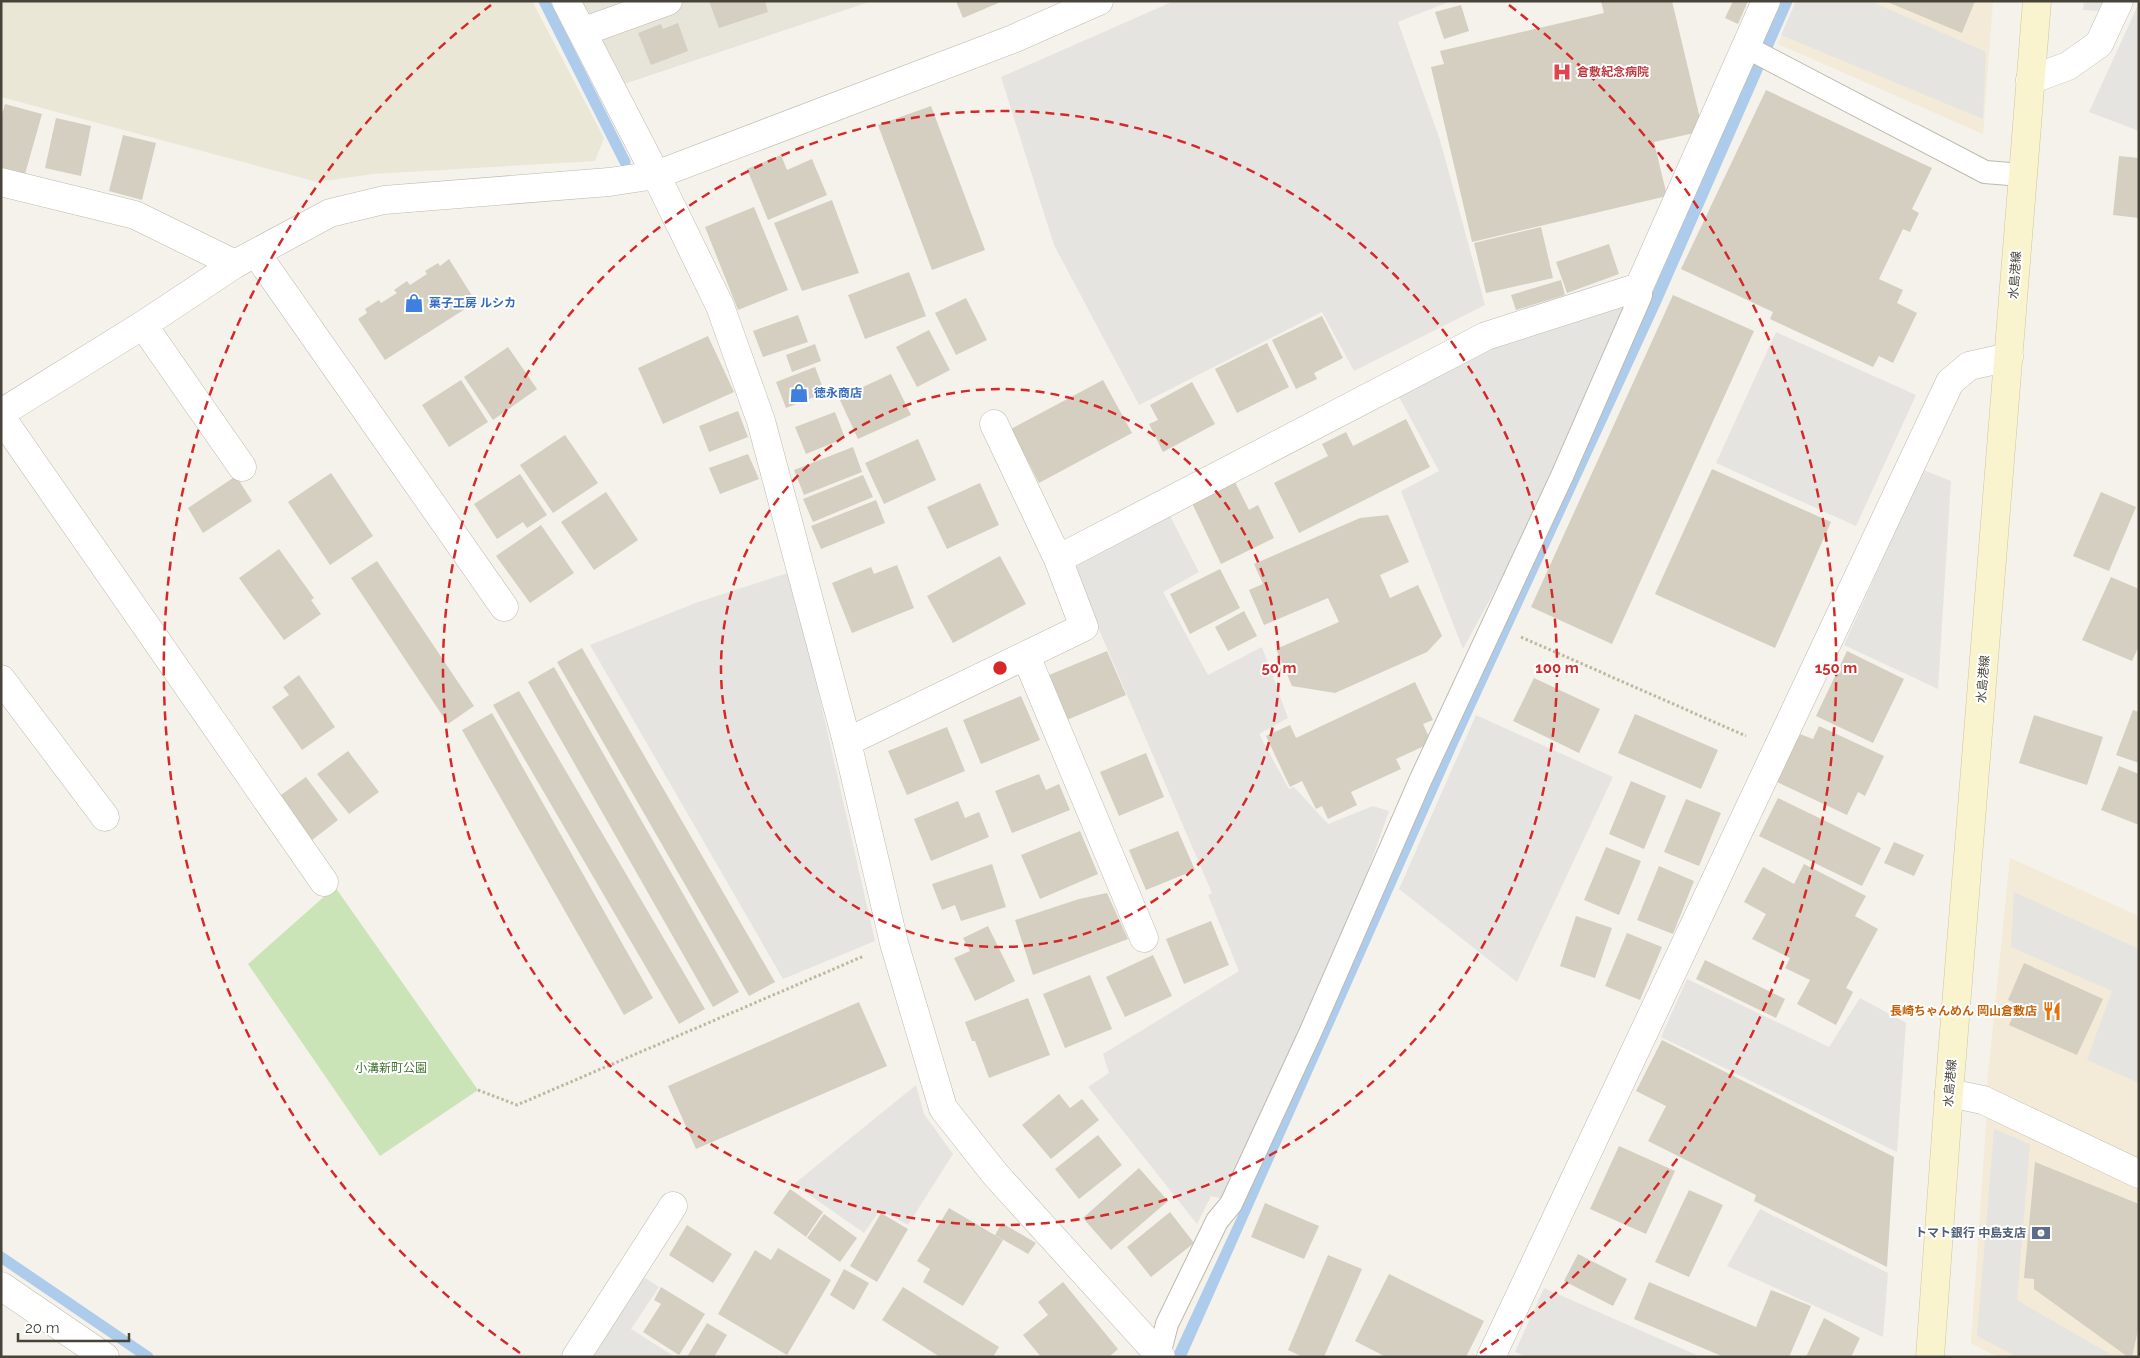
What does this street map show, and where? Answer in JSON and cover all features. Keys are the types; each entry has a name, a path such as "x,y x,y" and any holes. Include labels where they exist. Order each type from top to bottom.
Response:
{"main road":[{"name":"水島港線","path":"1930,1357 1949,1093 2037,1"}],"street":[{"path":"566,1 656,175 720,306 761,421 847,742 894,943 943,1108 995,1174 1160,1356"},
{"path":"582,32 668,1"},
{"path":"1,412 143,325 245,258 330,212 384,200 609,182 656,175 1013,39 1099,1"},
{"path":"1058,559 1486,336 1639,287 1756,53 1766,1"},
{"path":"2030,80 2068,66 2099,44 2119,1"},
{"path":"1,182 135,215 245,258 504,607"},
{"path":"143,325 242,466"},
{"path":"1491,1357 1950,382 1969,366 2009,357"},
{"path":"1,417 324,882"},
{"path":"847,742 1084,627 1058,559 994,424"},
{"path":"1026,656 1144,938"},
{"path":"1,679 105,817"},
{"path":"1949,1093 1983,1100 2139,1174"},
{"path":"576,1357 673,1206"},
{"path":"1,1286 105,1357"}],"lane":[{"path":"1756,53 1985,172 2022,175"},
{"path":"1160,1356 1168,1324 1216,1221 1231,1204 1311,1031 1420,781 1562,476 1641,295 1639,287"}],"path":[{"path":"1527,640 1777,750"},
{"path":"478,1090 517,1105 894,943"}],"shaded area":[{"path":"1,1 532,1 604,138 595,161 373,174 317,182 1,97"},
{"path":"581,1 872,1 624,84"},
{"path":"1174,1 1451,1 1398,22 1440,140 1485,305 1354,371 1322,312 1139,405 1054,245 1001,77"},
{"path":"1796,1 1870,1 1986,52 1983,119 1781,35"},
{"path":"1797,1 1993,1 1983,134 1778,44"},
{"path":"2084,1 2103,1 2098,11 2083,10"},
{"path":"2139,3 2139,131 2089,112"},
{"path":"1636,298 1558,474 1463,649 1401,491 1439,471 1398,395 1477,354"},
{"path":"1776,332 1916,395 1856,526 1716,463"},
{"path":"1923,470 1951,481 1938,689 1844,645"},
{"path":"1170,516 1199,572 1163,592 1208,675 1262,647 1288,718 1259,734 1289,789 1294,787 1328,824 1373,806 1389,811 1336,950 1223,1199 1211,1196 1197,1224 1088,1087 1109,1073 1103,1054 1239,971 1208,895 1212,893 1100,632 1072,574 1079,561"},
{"path":"791,572 875,941 783,979 590,645 698,602"},
{"path":"1476,715 1613,777 1517,982 1399,889"},
{"path":"2010,858 2139,916 2139,1165 1986,1094"},
{"path":"2014,892 2139,949 2139,1083 2087,1060 2112,991 2011,947"},
{"path":"1687,979 1829,1047 1860,998 1906,1023 1897,1152 1661,1037"},
{"path":"916,1085 924,1114 953,1154 908,1225 880,1210 864,1233 794,1184"},
{"path":"1987,1110 2139,1181 2139,1357 1998,1357 1971,1343"},
{"path":"1994,1129 2030,1144 2017,1300 2115,1357 2018,1357 1977,1336"},
{"path":"1760,1209 1888,1273 1883,1337 1727,1266"},
{"path":"642,1276 659,1287 631,1329 675,1357 591,1357"},
{"path":"1544,1288 1701,1357 1527,1357 1515,1352"}],"green space":[{"name":"小溝新町公園","path":"335,887 478,1090 380,1156 248,964"}],"water":[{"path":"1780,1 1793,1 1661,303 1457,746 1186,1357 1172,1357 1251,1187 1448,742 1650,298"}],"building":[{"path":"709,1 765,1 768,12 719,28"},
{"path":"956,1 1003,1 963,18"},
{"path":"1601,1 1672,1 1703,131 1654,142 1667,196 1472,242 1431,67 1444,64 1440,51 1604,13"},
{"path":"1733,1 1748,1 1738,24 1725,18"},
{"path":"1885,1 1975,1 1962,33"},
{"path":"1461,5 1469,31 1444,39 1435,12"},
{"path":"678,23 688,51 651,65 638,33 661,24 663,29"},
{"path":"1766,90 1932,168 1912,209 1919,213 1910,232 1903,229 1879,279 1903,290 1897,303 1917,313 1893,363 1879,356 1873,367 1770,319 1773,312 1681,269"},
{"path":"5,104 42,114 25,174 1,167 1,118"},
{"path":"931,106 985,250 932,270 878,125"},
{"path":"56,118 91,126 81,176 45,168"},
{"path":"123,135 156,143 142,200 109,191"},
{"path":"781,155 787,170 812,159 827,195 768,220 747,169"},
{"path":"2119,156 2139,158 2139,218 2113,215"},
{"path":"832,200 859,273 802,291 774,223"},
{"path":"754,207 788,290 738,310 705,227"},
{"path":"1541,227 1553,278 1486,293 1474,243"},
{"path":"1609,244 1619,274 1567,293 1556,262"},
{"path":"449,259 476,302 385,360 358,319 367,313 365,309 379,300 381,303 397,293 394,290 407,281 410,285 427,274 425,271 438,263 440,266"},
{"path":"909,272 926,316 865,339 848,295"},
{"path":"1561,280 1565,295 1516,310 1511,295"},
{"path":"1673,295 1754,331 1612,644 1531,607"},
{"path":"966,298 987,340 956,355 935,313"},
{"path":"798,315 808,342 763,357 753,331"},
{"path":"1322,316 1343,358 1314,373 1317,379 1296,389 1272,340"},
{"path":"929,330 950,370 917,387 896,347"},
{"path":"708,336 734,392 663,424 638,368"},
{"path":"1267,343 1289,387 1237,413 1215,369"},
{"path":"815,344 821,361 792,372 786,355"},
{"path":"508,347 537,389 493,420 464,377"},
{"path":"815,367 825,393 786,408 776,382"},
{"path":"891,374 911,415 858,439 839,398"},
{"path":"461,380 488,422 449,447 422,405"},
{"path":"1103,380 1132,433 1039,483 1011,429"},
{"path":"1192,382 1215,424 1163,452 1149,424 1158,420 1150,405"},
{"path":"738,411 748,437 709,452 699,426"},
{"path":"835,412 845,438 806,454 795,427"},
{"path":"1406,419 1430,467 1299,533 1274,483 1328,456 1322,444 1346,432 1353,446"},
{"path":"565,435 598,483 553,513 520,465"},
{"path":"918,439 936,480 884,504 865,463"},
{"path":"853,447 862,472 804,495 794,470"},
{"path":"748,454 759,479 720,494 709,468"},
{"path":"1712,469 1831,522 1775,648 1655,594"},
{"path":"331,473 373,536 330,565 288,502"},
{"path":"520,474 547,515 527,528 523,522 497,539 474,504"},
{"path":"863,475 873,497 813,522 803,499"},
{"path":"236,476 252,501 203,533 188,508"},
{"path":"1234,480 1249,510 1258,505 1274,538 1221,564 1191,501"},
{"path":"980,483 999,525 947,549 927,507"},
{"path":"606,492 638,540 594,570 561,522"},
{"path":"2101,492 2136,507 2109,571 2073,556"},
{"path":"876,500 885,523 821,549 811,526"},
{"path":"1388,515 1409,562 1380,575 1390,598 1418,585 1442,636 1427,652 1335,693 1292,686 1276,649 1339,622 1328,598 1264,625 1249,590 1263,584 1254,564 1360,518"},
{"path":"541,525 574,573 530,603 496,556"},
{"path":"279,549 314,598 311,600 321,614 284,640 239,578"},
{"path":"1000,556 1026,604 953,643 927,596"},
{"path":"377,561 474,706 448,724 351,578"},
{"path":"897,565 914,608 852,633 832,583 871,567 874,574"},
{"path":"1220,569 1240,608 1190,634 1170,594"},
{"path":"2111,577 2139,589 2139,646 2132,661 2082,640"},
{"path":"1244,611 1257,636 1228,651 1215,627"},
{"path":"582,648 775,982 749,996 557,662"},
{"path":"1107,651 1126,695 1067,720 1049,675"},
{"path":"1847,651 1904,679 1873,743 1816,716"},
{"path":"554,667 739,992 713,1007 528,682"},
{"path":"299,675 335,727 302,750 272,707 289,695 283,687"},
{"path":"1534,678 1600,709 1579,753 1513,721"},
{"path":"1415,682 1433,720 1423,724 1428,735 1424,746 1396,759 1401,769 1351,792 1357,805 1328,819 1322,806 1316,809 1302,781 1290,787 1266,736 1290,725 1296,738"},
{"path":"519,691 705,1009 679,1024 493,705"},
{"path":"1021,696 1040,740 981,764 963,720"},
{"path":"2133,710 2139,712 2139,763 2116,755"},
{"path":"492,713 653,998 624,1015 462,730"},
{"path":"1635,714 1718,750 1701,789 1618,753"},
{"path":"2034,715 2103,737 2087,785 2019,763"},
{"path":"1819,726 1884,756 1865,796 1858,792 1847,815 1777,782 1800,734 1813,739"},
{"path":"947,727 965,771 907,795 888,751"},
{"path":"348,751 379,792 349,814 317,774"},
{"path":"1146,753 1164,797 1119,816 1100,772"},
{"path":"2119,766 2139,774 2139,825 2101,810"},
{"path":"1039,774 1046,790 1059,784 1070,810 1012,833 995,791"},
{"path":"306,777 338,820 307,844 274,800"},
{"path":"1631,781 1666,796 1644,849 1609,834"},
{"path":"1778,798 1881,848 1862,886 1759,836"},
{"path":"1686,799 1721,813 1699,866 1664,852"},
{"path":"958,801 965,818 979,812 989,837 931,861 914,819"},
{"path":"1080,831 1098,874 1040,899 1021,855"},
{"path":"1178,831 1195,870 1146,890 1129,850"},
{"path":"1894,842 1924,855 1914,876 1884,863"},
{"path":"1606,847 1641,861 1619,915 1584,900"},
{"path":"992,864 1006,907 961,921 955,905 942,910 932,884"},
{"path":"1804,864 1866,896 1855,916 1878,929 1846,988 1853,992 1836,1025 1797,1004 1810,980 1785,968 1790,958 1752,939 1766,914 1744,902 1763,867 1794,884"},
{"path":"1659,866 1694,881 1673,934 1637,920"},
{"path":"1107,893 1128,939 1033,975 1015,920 1079,899"},
{"path":"1576,916 1612,928 1595,978 1560,966"},
{"path":"1211,921 1229,965 1184,984 1166,939"},
{"path":"988,926 1015,981 975,1001 954,958 970,951 963,938"},
{"path":"1627,933 1662,947 1640,1000 1605,986"},
{"path":"1153,955 1172,996 1125,1017 1106,977"},
{"path":"1705,960 1785,999 1776,1018 1696,979"},
{"path":"2024,963 2103,999 2077,1055 2009,1025 2018,1005 2008,1000"},
{"path":"1090,975 1112,1029 1065,1048 1043,994"},
{"path":"1028,998 1050,1055 989,1078 975,1041 972,1041 965,1022"},
{"path":"859,1002 887,1066 696,1149 668,1086"},
{"path":"1662,1040 1894,1157 1887,1267 1754,1201 1756,1195 1648,1141 1666,1106 1636,1091"},
{"path":"1059,1094 1070,1108 1082,1099 1099,1120 1051,1159 1022,1125"},
{"path":"1098,1135 1122,1165 1079,1199 1055,1169"},
{"path":"1619,1146 1675,1171 1646,1234 1590,1209"},
{"path":"2035,1162 2139,1204 2139,1325 2132,1357 2128,1357 2034,1289 2034,1279 2024,1278"},
{"path":"1139,1168 1168,1201 1111,1250 1083,1218"},
{"path":"790,1189 823,1212 806,1237 773,1213"},
{"path":"1689,1190 1723,1205 1689,1277 1655,1262"},
{"path":"1265,1203 1319,1226 1304,1259 1251,1237"},
{"path":"949,1208 1003,1240 963,1306 923,1282 930,1269 917,1261"},
{"path":"1170,1212 1194,1243 1151,1277 1127,1247"},
{"path":"881,1213 908,1229 877,1282 850,1266"},
{"path":"824,1214 857,1238 840,1262 807,1238"},
{"path":"1002,1223 1036,1243 1028,1254 995,1235"},
{"path":"687,1225 732,1254 713,1283 669,1255"},
{"path":"778,1248 831,1280 787,1355 718,1314 755,1250 771,1260"},
{"path":"1578,1254 1627,1279 1613,1306 1564,1281"},
{"path":"1328,1255 1362,1269 1324,1357 1303,1357 1288,1350"},
{"path":"844,1269 869,1283 854,1310 830,1295"},
{"path":"1389,1274 1484,1321 1466,1357 1386,1357 1355,1341"},
{"path":"1063,1282 1118,1349 1109,1357 1041,1357 1023,1335 1048,1315 1038,1302"},
{"path":"1649,1282 1756,1327 1771,1290 1811,1306 1789,1357 1724,1357 1634,1319"},
{"path":"661,1287 705,1314 679,1355 643,1332 661,1304 654,1300"},
{"path":"903,1287 999,1347 993,1357 940,1357 882,1320"},
{"path":"1824,1318 1860,1338 1851,1357 1806,1357"},
{"path":"707,1323 727,1335 714,1357 687,1357"}],"waterway":[{"path":"544,1 625,162"},
{"path":"1,1257 148,1357"}],"place":[{"name":"倉敷紀念病院","path":"1562,72"},
{"name":"菓子工房 ルシカ","path":"414,303"},
{"name":"徳永商店","path":"799,393"},
{"name":"長崎ちゃんめん 岡山倉敷店","path":"2052,1011"},
{"name":"トマト銀行 中島支店","path":"2041,1233"}]}
